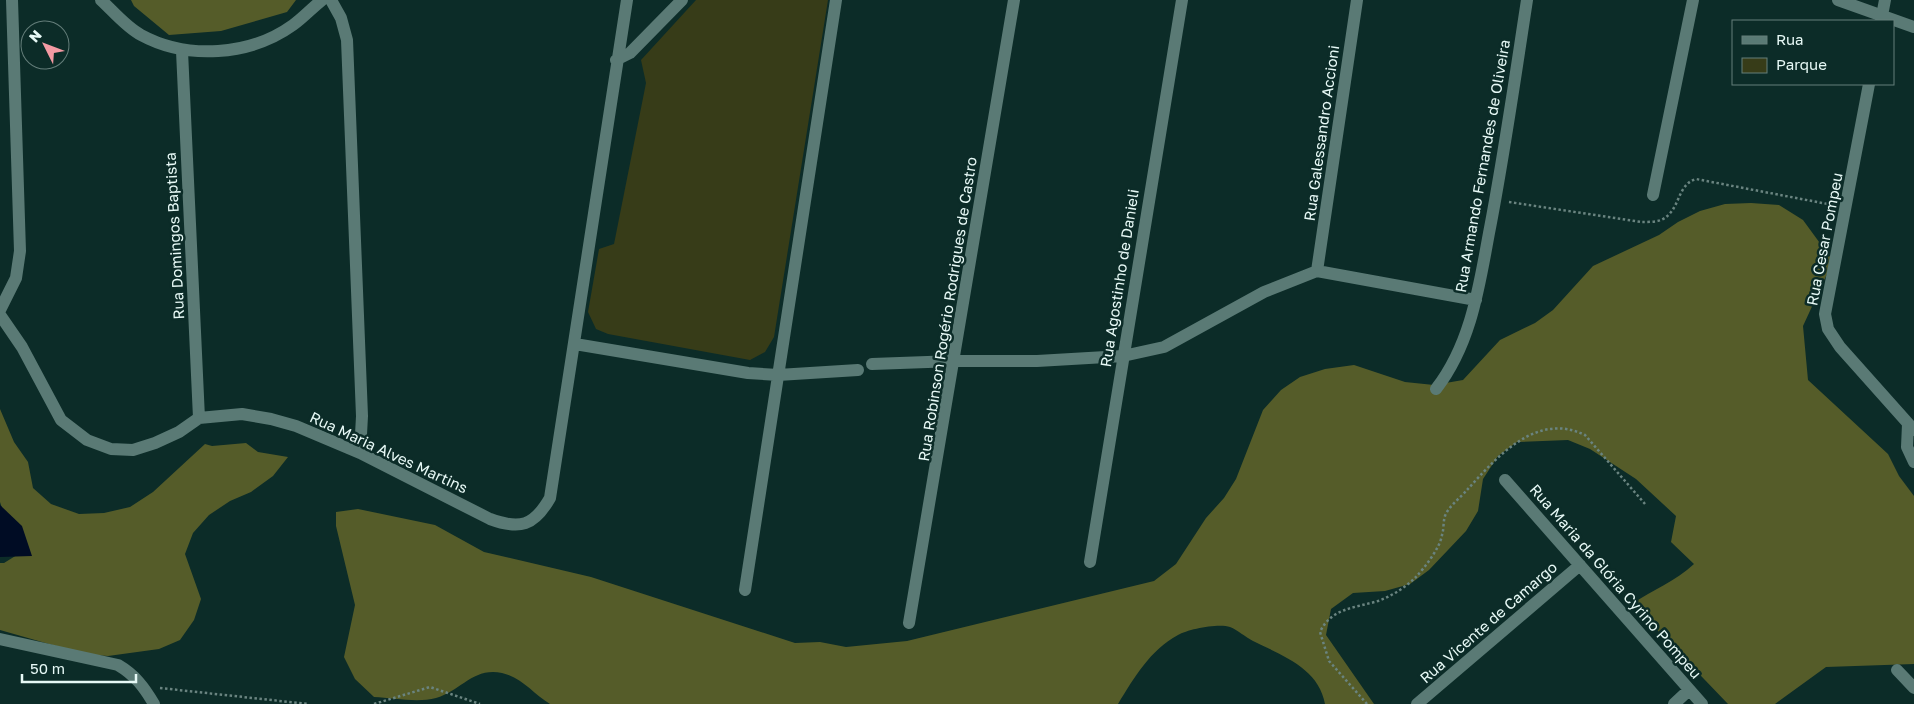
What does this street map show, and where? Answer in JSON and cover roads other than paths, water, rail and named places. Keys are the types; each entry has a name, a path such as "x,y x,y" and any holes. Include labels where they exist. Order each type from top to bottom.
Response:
{"street":[{"path":"0,310 16,278 20,251 12,0"},
{"path":"101,0 140,35 182,52 218,51 256,45 292,26 322,0"},
{"path":"330,0 341,18 346,40 362,416 360,453"},
{"path":"627,0 616,60 575,344 748,373 778,375 858,370"},
{"path":"616,60 630,53 682,0"},
{"path":"745,590 836,0"},
{"name":"Rua Robinson Rogério Rodrigues de Castro","path":"909,623 955,360 1014,0"},
{"name":"Rua Agostinho de Danieli","path":"1090,562 1182,0"},
{"name":"Rua Galessandro Accioni","path":"1318,271 1357,0"},
{"name":"Rua Armando Fernandes de Oliveira","path":"1436,389 1454,364 1476,300 1496,200 1526,0"},
{"path":"1653,195 1692,0"},
{"path":"1838,0 1881,19 1885,0"},
{"path":"1894,22 1914,27"},
{"name":"Rua Domingos Baptista","path":"182,52 199,418"},
{"name":"Rua Cesar Pompeu","path":"1869,85 1825,314 1828,329 1840,346 1911,427"},
{"path":"872,364 955,360 1037,362 1123,356 1164,347 1264,292 1318,271 1476,300"},
{"name":"Rua Maria Alves Martins","path":"0,315 22,347 61,420 87,440 111,449 133,450 179,432 199,418 242,414 271,419 296,426 360,453 490,519 508,525 526,524 541,513 550,498 575,344"},
{"path":"1911,427 1907,447 1914,462"},
{"name":"Rua Maria da Glória Cyrino Pompeu","path":"1506,480 1702,704"},
{"name":"Rua Vicente de Camargo","path":"1417,704 1580,565"},
{"path":"0,639 118,665 131,673 144,686 154,704"},
{"path":"1897,670 1914,688"},
{"path":"1674,704 1690,690"}],"water":[{"path":"0,505 22,526 32,556 0,557"}]}
